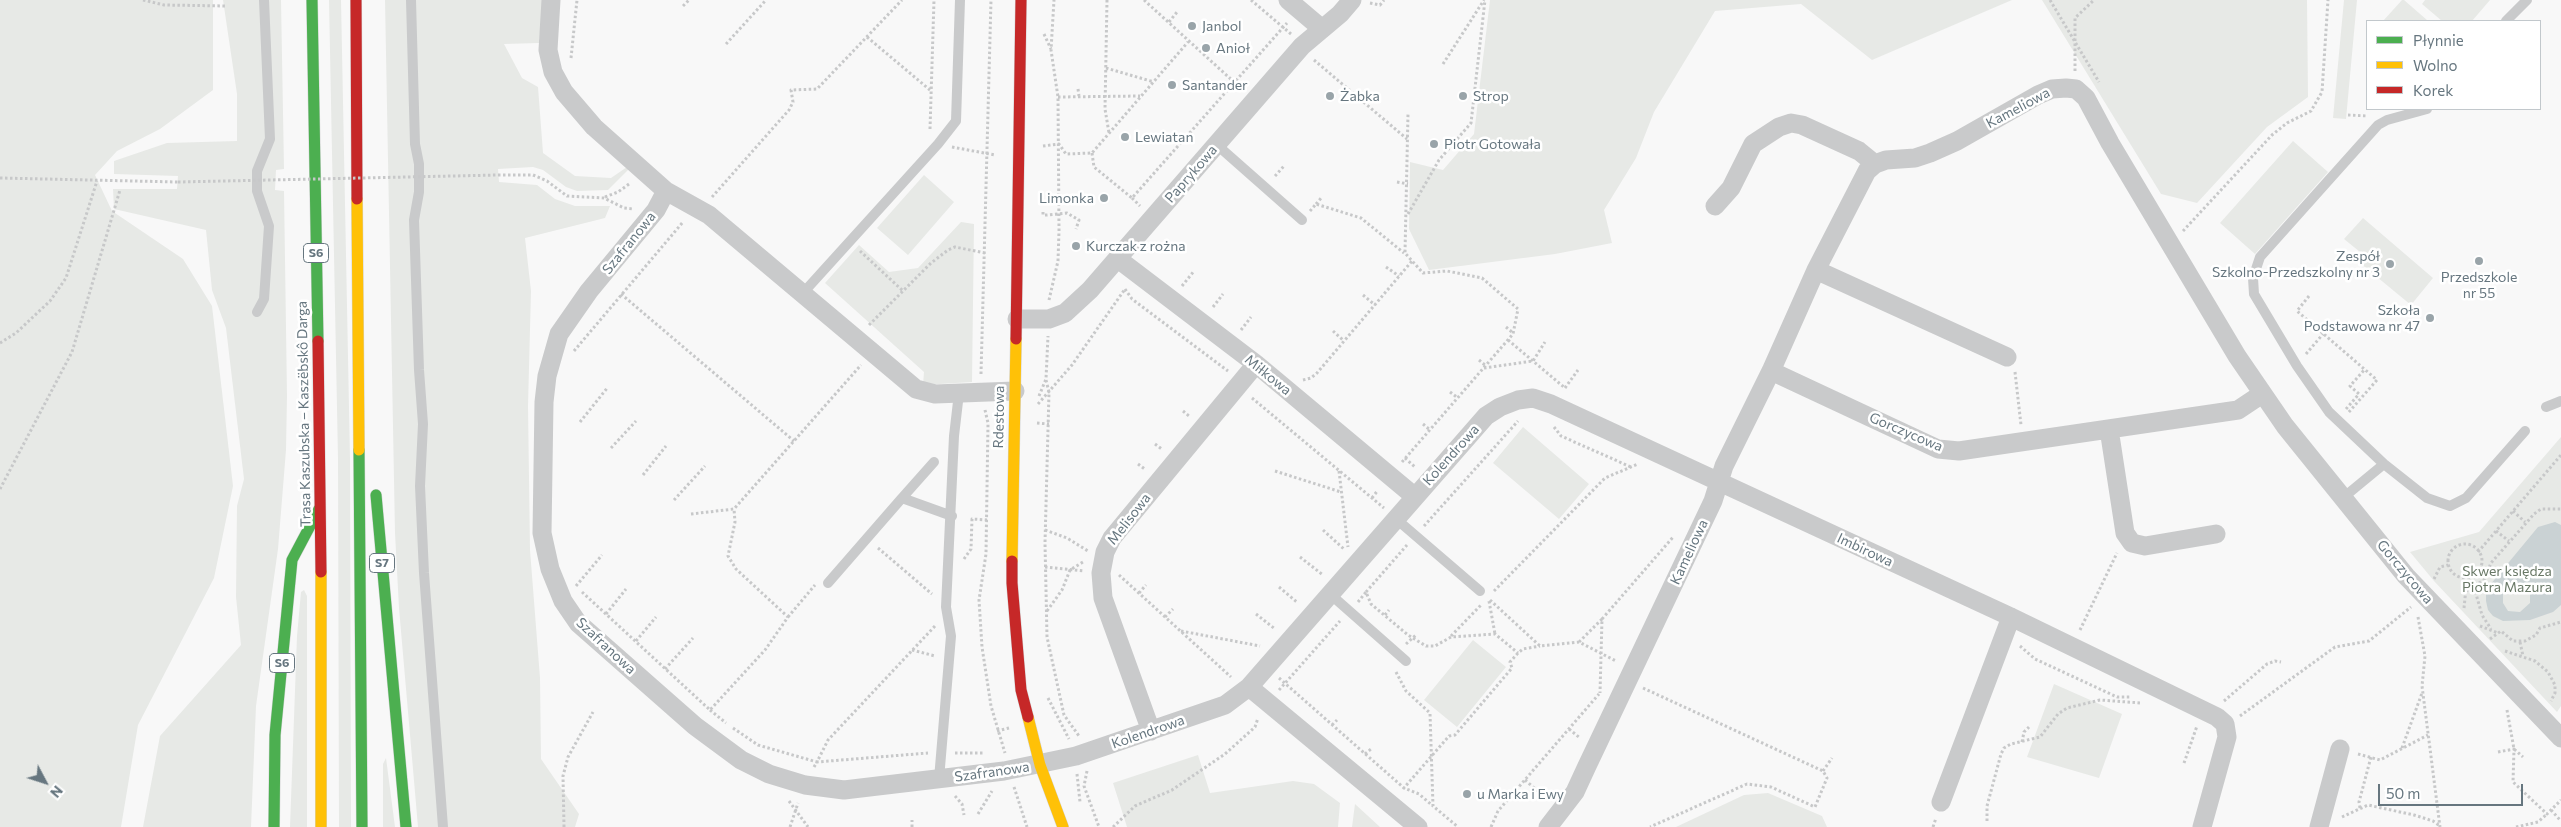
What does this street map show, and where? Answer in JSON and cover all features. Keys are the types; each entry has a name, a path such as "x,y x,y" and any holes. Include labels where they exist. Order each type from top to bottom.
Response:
{"main road":[{"name":"Trasa Kaszubska – Kaszëbskô Darga","path":"312,0 321,506 322,827"},
{"path":"356,0 362,827"},
{"name":"Rdestowa","path":"1021,0 1012,583 1021,690 1040,765 1063,827"},
{"path":"357,300 371,446"},
{"name":"S7","path":"375,485 406,827"},
{"name":"S6","path":"274,827 275,735 292,560 321,506"}],"street":[{"path":"551,0 548,50 553,72 564,92 594,127 666,191 709,215 916,389 935,394 1015,391"},
{"name":"Paprykowa","path":"1017,318 1049,319 1065,312 1090,290 1302,46 1321,28 1340,14 1352,0"},
{"path":"1294,5 1321,28"},
{"name":"Kameliowa","path":"1548,827 1575,792 1713,502 1724,466 1771,370 1816,270 1857,187 1867,171 1881,162 1914,158 1930,153 1957,140 2038,94 2052,89 2076,89"},
{"path":"2076,89 2086,98 2110,144 2171,243"},
{"path":"1714,206 1731,188 1753,144 1765,134 1785,125 1802,125 1881,162"},
{"name":"Szafranowa","path":"666,191 656,210 589,291 559,334 547,376 544,402 542,534 553,577 563,601 578,623 695,726 740,760 769,774 805,785 844,790 1040,765"},
{"name":"Gorczycowa","path":"2171,243 2262,394 2285,426 2423,595 2561,738"},
{"name":"Miłkowa","path":"1118,259 1256,364 1414,496"},
{"path":"1816,270 2007,357"},
{"name":"Melisowa","path":"1151,731 1104,598 1097,565 1112,538 1256,364"},
{"name":"Gorczycowa","path":"1771,370 1938,449 1959,451 1977,450 2238,410 2262,394"},
{"name":"Kolendrowa","path":"1040,765 1076,756 1225,706 1239,679 1266,667 1323,588 1387,514 1414,496 1486,416 1500,407 1518,400 1533,398 1556,406 1719,483"},
{"path":"2109,429 2128,538 2132,543 2145,546 2216,534"},
{"name":"Imbirowa","path":"1719,483 2012,617 2217,717 2226,731"},
{"path":"1941,802 2012,617"},
{"path":"1239,679 1418,827"},
{"path":"2202,827 2226,731"},
{"path":"2319,827 2340,749"}],"lane":[{"path":"257,312 264,300 269,226 257,191 257,171 270,139 264,0"},
{"path":"411,0 415,144 419,164 419,192 414,220 419,370 423,424 420,486 424,573 443,827"},
{"path":"803,293 938,144 956,121 960,0"},
{"path":"2507,20 2527,0"},
{"path":"2424,110 2388,120 2378,125 2260,257 2253,278 2254,294 2296,366 2336,419 2384,464 2428,498 2450,506 2466,498 2525,431"},
{"path":"1217,145 1302,220"},
{"path":"940,779 951,636 947,610 954,436 959,393"},
{"path":"2546,407 2561,401"},
{"path":"828,583 934,462"},
{"path":"2344,497 2384,464"},
{"path":"902,498 952,516"},
{"path":"1387,514 1416,535 1484,594"},
{"path":"1323,588 1406,661"}],"path":[{"path":"143,0 164,5 227,6"},
{"path":"570,64 577,0"},
{"path":"683,6 689,0"},
{"path":"726,44 766,0"},
{"path":"573,352 696,207 715,195 789,110 793,102 791,90 817,89 902,0"},
{"path":"986,533 988,423 981,378 991,0"},
{"path":"1049,298 1058,261 1059,213 1058,97 1051,50 1054,0"},
{"path":"1107,0 1105,109 1109,133"},
{"path":"1144,0 1234,82"},
{"path":"1251,0 1295,38"},
{"path":"1443,64 1484,0"},
{"path":"1407,215 1439,160 1471,123 1484,0"},
{"path":"2050,0 2075,40"},
{"path":"2076,89 2075,18 2094,0"},
{"path":"2171,243 2272,136 2287,123 2311,111 2322,92 2328,0"},
{"path":"1092,153 1094,167 1132,198 1283,27 1294,5"},
{"path":"1169,22 1177,12"},
{"path":"867,37 931,91"},
{"path":"1059,144 1066,154 1092,153 1188,42"},
{"path":"1308,55 1407,140"},
{"path":"1106,68 1154,82"},
{"path":"1078,89 1079,96"},
{"path":"1058,97 1141,96"},
{"path":"1405,253 1408,184 1408,114"},
{"path":"1043,155 1043,145 1059,144"},
{"path":"1271,180 1284,166"},
{"path":"0,178 178,182 534,175 547,181 567,196 604,198 624,208 656,210"},
{"path":"0,344 16,333 50,302 66,278 97,180"},
{"path":"1397,182 1408,184"},
{"path":"0,489 72,352 120,190"},
{"path":"1302,220 1322,197"},
{"path":"1316,204 1361,218 1405,253 1424,273 1447,271 1482,278 1518,309 1513,334 1372,498"},
{"path":"1043,205 1042,215 1067,213 1079,220 1076,228"},
{"path":"849,241 903,291"},
{"path":"855,339 948,250 956,247 985,254"},
{"path":"1298,379 1311,378 1412,261"},
{"path":"1386,267 1399,276"},
{"path":"1180,288 1194,271"},
{"path":"1036,407 1072,365 1129,285"},
{"path":"1125,289 1132,299 1234,376 1230,380 1372,498 1387,514"},
{"path":"621,294 794,441"},
{"path":"1209,312 1223,294"},
{"path":"1362,295 1375,305"},
{"path":"2309,296 2297,311 2376,380 2353,407"},
{"path":"1237,334 1251,317"},
{"path":"1506,327 1513,334"},
{"path":"1333,331 1344,341"},
{"path":"2311,348 2323,334"},
{"path":"1508,340 1565,388"},
{"path":"1485,367 1533,361 1546,342"},
{"path":"1048,346 1046,379 1049,392 1045,530 1047,637 1064,715 1080,738"},
{"path":"2007,357 2015,365 2022,443"},
{"path":"1479,360 1485,367"},
{"path":"691,514 734,509 859,366"},
{"path":"2336,419 2359,394 2350,386 2365,369"},
{"path":"1578,370 1565,388 1548,421 1562,436 1631,467"},
{"path":"580,422 608,387"},
{"path":"1450,392 1458,398"},
{"path":"1366,592 1518,421 1526,417"},
{"path":"611,448 636,420"},
{"path":"1423,424 1430,430"},
{"path":"643,474 666,446"},
{"path":"1450,637 1484,594 1605,478 1646,461 1653,452"},
{"path":"2478,552 2561,456"},
{"path":"674,500 705,466"},
{"path":"1275,471 1341,492"},
{"path":"1339,471 1346,548"},
{"path":"734,509 735,522 728,556 736,569 788,617"},
{"path":"2466,591 2474,588 2484,580 2491,563 2525,522 2541,509 2561,509"},
{"path":"2513,511 2525,522"},
{"path":"948,582 971,549 972,519 987,520"},
{"path":"1045,530 1067,538 1090,552 1097,565"},
{"path":"1323,530 1346,548"},
{"path":"2496,531 2508,542"},
{"path":"1579,642 1602,619 1676,533"},
{"path":"572,580 576,587 710,710 758,745 816,762 828,740 947,610 867,538"},
{"path":"2073,647 2122,543 2128,538"},
{"path":"1340,556 1346,548 1353,545"},
{"path":"2460,546 2470,546 2478,552 2481,560 2479,570 2467,578 2455,575 2448,565 2450,554 2460,546"},
{"path":"576,587 602,555"},
{"path":"1300,557 1323,575"},
{"path":"1045,568 1070,570 1097,565 1116,572 1181,631 1239,679 1227,684"},
{"path":"2328,646 2335,647 2368,641 2381,633 2423,595 2440,567 2448,565"},
{"path":"1323,588 1323,575 1328,569"},
{"path":"1046,612 1062,590 1070,570"},
{"path":"695,726 765,650 788,617 821,577 828,583"},
{"path":"2464,612 2467,578"},
{"path":"1139,593 1146,585"},
{"path":"1279,587 1298,603"},
{"path":"2474,588 2482,615 2491,629"},
{"path":"606,614 626,589"},
{"path":"1484,594 1495,634"},
{"path":"1484,594 1540,646"},
{"path":"2423,595 2425,656 2423,692 2440,827"},
{"path":"1292,610 1304,596"},
{"path":"1166,617 1173,609"},
{"path":"1385,615 1389,610"},
{"path":"1256,614 1275,629"},
{"path":"636,641 656,617"},
{"path":"1600,694 1602,619"},
{"path":"2501,631 2509,639 2520,642 2532,638 2540,628 2561,622"},
{"path":"1270,635 1281,623"},
{"path":"1181,631 1260,646"},
{"path":"665,669 693,638"},
{"path":"1265,641 1253,655 1404,788 1419,794 1458,827"},
{"path":"1390,804 1449,736 1455,735 1512,668 1510,662 1522,649 1579,642 1621,663 1616,675 1823,771 1827,778 1815,807 1771,787 1747,784 1650,827"},
{"path":"2520,642 2523,656"},
{"path":"1389,646 1388,653 1406,691 1430,713 1434,806"},
{"path":"2226,731 2244,713 2335,647"},
{"path":"912,650 949,660"},
{"path":"2223,701 2267,664 2275,661 2281,662"},
{"path":"1490,827 1498,811 1605,688"},
{"path":"2401,749 2423,692"},
{"path":"1987,821 1987,806 2001,754 2011,744 2040,737 2058,714 2066,708 2100,700 2147,703"},
{"path":"2501,704 2508,711 2514,749 2513,782 2547,814"},
{"path":"1113,827 1135,806 1172,790 1225,754 1255,727 1261,710"},
{"path":"564,827 563,776 568,757 593,712"},
{"path":"1057,717 1073,746"},
{"path":"1332,725 1337,720"},
{"path":"2184,763 2197,725 2188,722"},
{"path":"2022,742 2024,732 2029,727"},
{"path":"2340,749 2380,760 2428,735"},
{"path":"1366,754 1371,749"},
{"path":"2498,752 2514,749"},
{"path":"2514,749 2522,758"},
{"path":"2360,808 2359,802 2371,757"},
{"path":"1823,771 1832,758"},
{"path":"1009,770 1027,827"},
{"path":"1525,780 1561,812"},
{"path":"1084,786 1099,827"},
{"path":"2516,827 2538,822 2561,800"},
{"path":"2339,819 2368,805 2381,806 2433,821 2440,827"},
{"path":"2551,810 2561,821"},
{"path":"912,820 912,827"}],"green space":[{"path":"0,0 213,0 213,90 160,129 117,151 95,175 112,211 183,259 212,306 233,486 214,578 138,725 121,827 0,827"},
{"path":"223,0 281,0 284,169 276,170 275,190 284,191 287,396 286,450 278,549 256,706 251,827 143,827 160,736 241,645 236,597 237,506 244,479 226,328 212,290 206,230 114,209 113,189 177,189 178,176 114,174 114,161 167,143 237,141 237,94"},
{"path":"329,0 341,0 350,459 351,827 339,827 338,459"},
{"path":"385,0 543,0 539,43 504,44 522,78 538,87 543,153 575,176 611,178 627,167 629,169 608,190 577,191 566,187 543,170 533,167 498,169 499,182 537,185 555,199 575,206 610,206 605,218 525,238 531,291 528,406 530,550 540,678 541,759 579,814 575,827 418,827 399,608 395,533"},
{"path":"1490,0 2012,0 1872,60 1801,4 1715,11 1654,112 1636,158 1604,210 1612,243 1555,254 1429,270 1409,229 1410,162 1443,170 1474,134"},
{"path":"2042,0 2307,0 2308,97 2267,127 2197,203 2161,194"},
{"path":"2344,0 2357,0 2346,119 2333,118"},
{"path":"2404,0 2427,20 2384,20"},
{"path":"2425,0 2490,0 2473,20 2441,20 2422,4"},
{"path":"2293,141 2328,172 2255,254 2220,223"},
{"path":"924,175 954,202 908,255 877,228"},
{"path":"2363,218 2433,278 2411,305 2360,263 2365,256 2344,239"},
{"path":"961,222 974,224 972,382 923,385 924,372 825,283 859,245 889,272 918,268"},
{"path":"1523,427 1589,484 1559,519 1493,463"},
{"name":"Skwer księdza Piotra Mazura","path":"2561,437 2561,706 2557,712 2434,581 2410,552 2479,532"},
{"path":"304,590 307,596 307,827 290,827 297,636 301,592"},
{"path":"1473,640 1506,667 1457,727 1424,700"},
{"path":"2054,684 2122,714 2099,778 2027,757"},
{"path":"1198,755 1210,793 1293,781 1314,784 1340,803 1338,827 1127,827 1113,783"},
{"path":"386,758 395,827 383,827 383,764"},
{"path":"1768,793 1822,816 1827,827 1676,827 1744,795"},
{"path":"1355,804 1380,827 1352,827"}],"shaded area":[{"path":"2555,522 2561,525 2561,605 2553,612 2530,620 2503,621 2493,616 2488,610 2486,593 2490,585 2538,527","holes":["2520,583 2525,585 2530,593 2530,603 2520,612 2508,611 2503,603 2503,594"]}],"traffic: fast":[{"path":"312,0 318,341"},
{"path":"359,450 362,827"},
{"path":"376,495 406,827"},
{"path":"274,827 275,735 292,560 319,509"}],"traffic: slow":[{"path":"357,199 359,450"},
{"path":"1012,561 1016,339"},
{"path":"321,572 321,827"},
{"path":"1028,717 1040,765 1063,827"}],"traffic: jam":[{"path":"356,0 357,199"},
{"path":"1016,339 1021,0"},
{"path":"318,341 321,572"},
{"path":"1012,561 1012,583 1021,690 1028,717"}],"place":[{"name":"Janbol","path":"1192,26"},
{"name":"Anioł","path":"1206,48"},
{"name":"Santander","path":"1172,85"},
{"name":"Żabka","path":"1330,96"},
{"name":"Strop","path":"1463,96"},
{"name":"Lewiatan","path":"1125,137"},
{"name":"Piotr Gotowała","path":"1434,144"},
{"name":"Limonka","path":"1104,198"},
{"name":"Kurczak z rożna","path":"1076,246"},
{"name":"Przedszkole nr 55","path":"2479,261"},
{"name":"Zespół Szkolno-Przedszkolny nr 3","path":"2390,264"},
{"name":"Szkoła Podstawowa nr 47","path":"2430,318"},
{"name":"u Marka i Ewy","path":"1467,794"}]}
